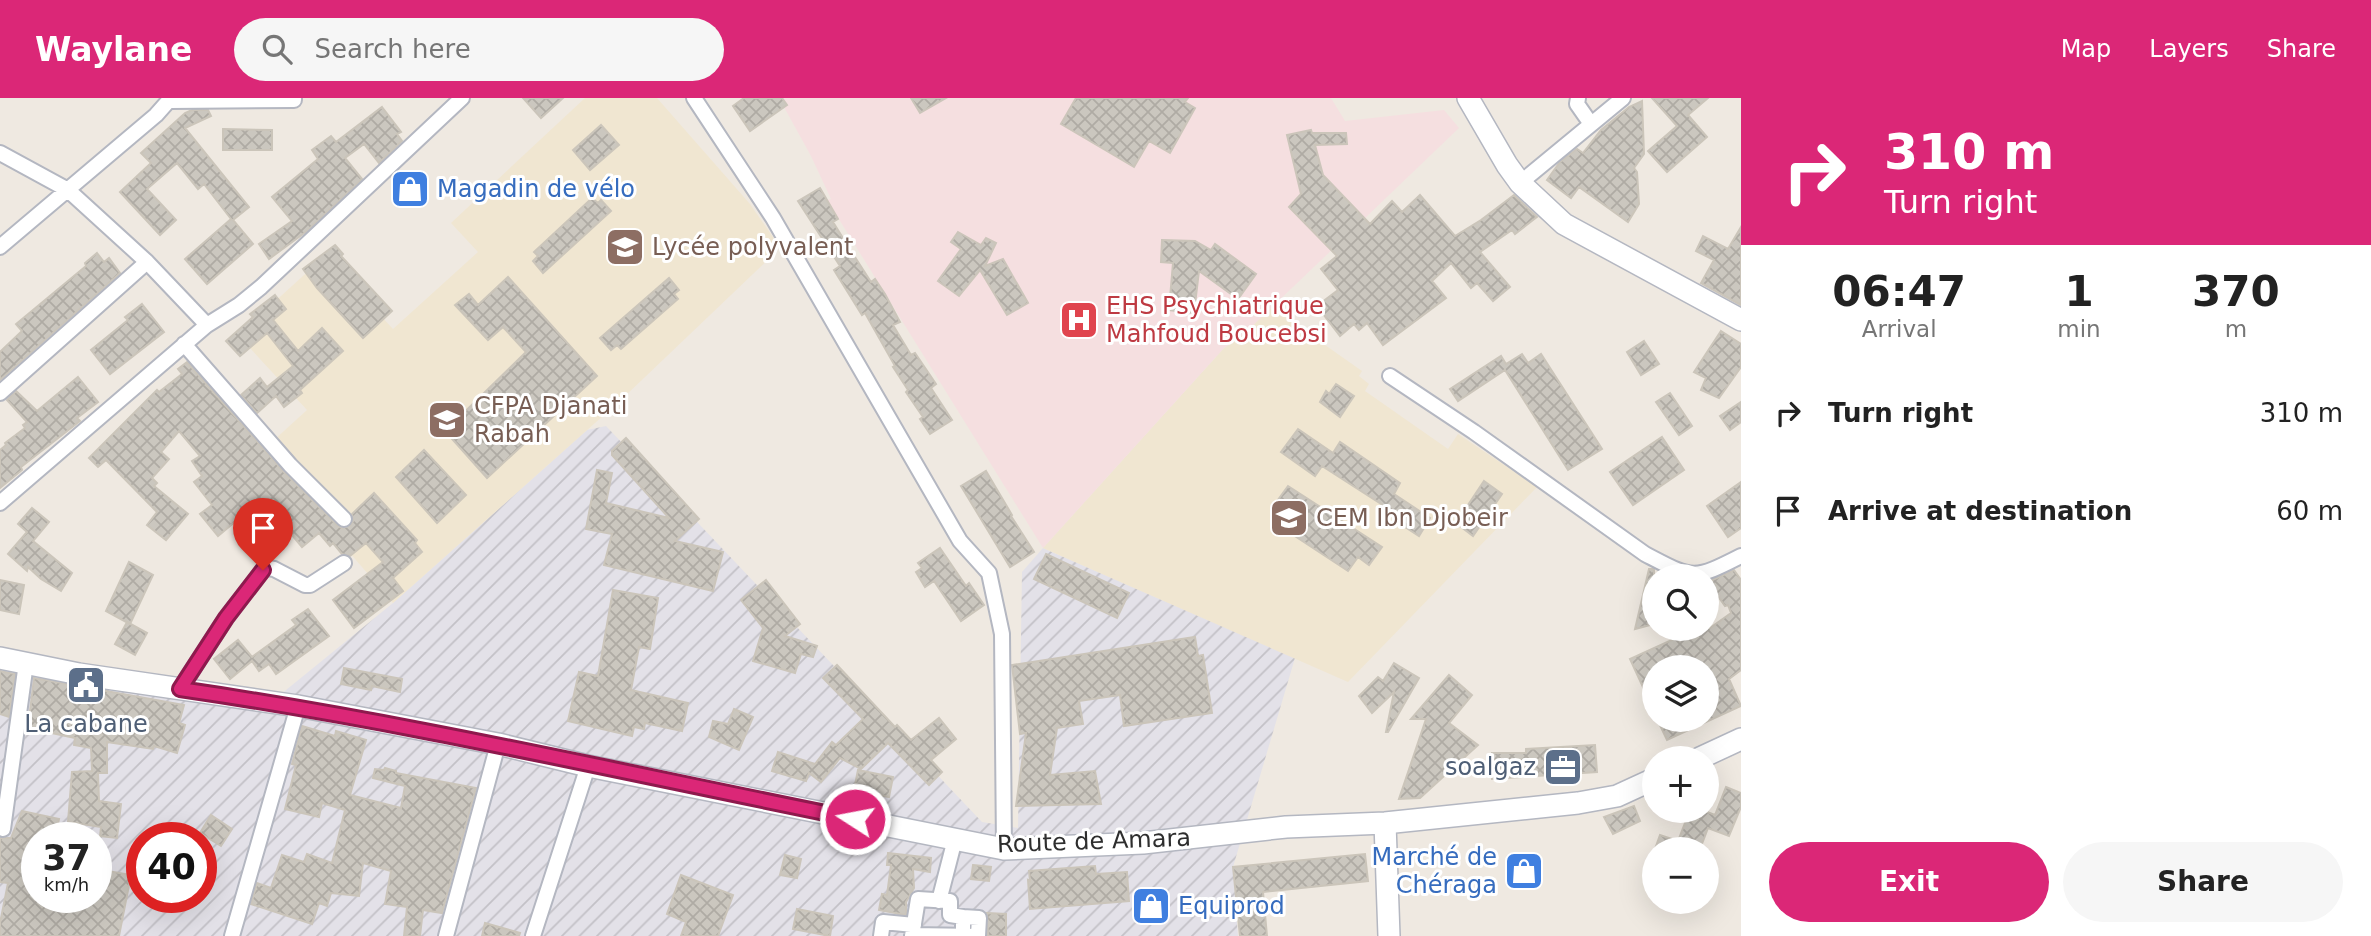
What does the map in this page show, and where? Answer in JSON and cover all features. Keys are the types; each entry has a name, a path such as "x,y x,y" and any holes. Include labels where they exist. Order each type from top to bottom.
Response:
{"street":[{"path":"0,247 156,116 170,99 294,98"},
{"path":"0,503 184,344 268,281 462,98"},
{"path":"694,98 778,228 960,541 989,573 1002,634 1003,849"},
{"path":"1468,98 1520,183 1564,224 1741,320"},
{"path":"1578,98 1577,104 1591,124"},
{"path":"1520,183 1623,98"},
{"path":"0,153 68,190 147,262 207,325"},
{"path":"0,393 147,262"},
{"path":"184,344 290,466 344,519"},
{"path":"1390,376 1474,432 1645,554 1672,568 1691,575 1710,572 1741,556"},
{"path":"180,689 226,618 263,570 274,569 304,585 344,563"},
{"name":"Route de Amara","path":"0,658 298,706 498,744 588,766 1003,849 1143,843 1286,827 1385,823 1578,803 1617,796 1642,785"},
{"path":"3,829 26,663"},
{"path":"232,936 298,706"},
{"path":"1719,749 1741,739"},
{"path":"446,936 498,744"},
{"path":"533,936 588,766"},
{"path":"1384,930 1385,823"},
{"path":"939,901 955,839"},
{"path":"881,936 883,922 913,932 978,936 979,918 950,915 950,901 918,900 913,932"}],"shaded area":[{"path":"585,98 657,98 750,204 777,243 775,253 622,399 393,603 262,451 307,410 238,335 325,256 393,329 478,252 451,223"},
{"name":"EHS Psychiatrique Mahfoud Boucebsi","path":"779,98 1331,98 1345,121 1444,110 1459,128 1244,334 1224,348 1043,548 827,200 831,199 811,156"},
{"name":"CEM Ibn Djobeir","path":"1271,307 1362,371 1359,376 1369,384 1365,391 1448,449 1458,434 1537,487 1348,682 1043,548 1224,348 1244,334"},
{"path":"606,426 982,822 1018,828 1022,572 1043,548 1295,658 1233,867 1238,936 0,936 0,672 259,712 393,603 587,430"}],"building":[{"path":"523,98 563,98 541,118"},
{"path":"744,98 782,98 787,105 750,131 733,106"},
{"path":"911,98 946,98 920,113"},
{"path":"1076,98 1188,98 1185,102 1195,108 1170,153 1149,141 1134,167 1061,124"},
{"path":"1652,98 1708,98 1688,115 1707,137 1667,172 1648,151 1677,126"},
{"path":"1642,101 1644,154 1634,168 1637,172 1639,204 1628,222 1579,187 1571,198 1547,180 1560,162 1577,149 1583,153 1601,130 1629,107"},
{"path":"382,107 401,132 397,134 402,141 379,163 364,144 345,158 362,179 307,231 269,259 259,244 292,221 272,197 318,159 312,150 331,136 336,142"},
{"path":"208,110 211,116 185,128 249,207 233,220 253,244 207,284 185,259 231,219 204,184 198,189 177,163 147,189 176,220 160,235 120,192 151,163 141,153 185,113"},
{"path":"601,125 619,145 590,170 573,150"},
{"path":"223,129 272,130 272,150 223,150"},
{"path":"1311,130 1312,133 1346,133 1347,144 1315,145 1323,175 1370,224 1392,201 1402,212 1420,195 1455,236 1514,195 1537,217 1515,234 1512,230 1480,252 1510,287 1493,301 1477,283 1471,288 1451,263 1432,281 1446,298 1383,345 1367,323 1359,330 1354,324 1340,336 1317,306 1338,290 1321,269 1337,256 1289,207 1301,194 1287,135"},
{"path":"820,188 838,219 833,222 871,282 875,279 900,322 893,325 911,355 915,353 936,384 931,388 952,420 930,434 865,313 862,315 834,270 840,266 798,201"},
{"path":"592,198 598,203 601,200 611,211 543,273 533,261 538,256 534,252"},
{"path":"1741,227 1741,305 1701,283 1714,260 1696,251 1703,236 1728,249"},
{"path":"958,232 981,245 986,238 996,243 985,266 1003,259 1028,303 1007,315 980,270 959,296 938,281 961,249 951,242"},
{"path":"1162,240 1195,241 1211,250 1215,244 1256,274 1238,299 1199,271 1194,313 1169,310 1173,263 1161,262"},
{"path":"335,245 343,254 341,256 392,311 363,338 303,269"},
{"path":"97,253 104,262 109,258 120,273 0,380 0,352 22,331 16,324 86,266 85,263"},
{"path":"508,277 597,376 487,478 445,431 526,352 503,327 488,340 455,305 469,294 478,305"},
{"path":"669,278 679,290 674,294 678,299 621,349 617,345 611,350 600,338"},
{"path":"275,295 286,309 273,320 298,351 322,328 343,351 300,390 302,393 284,407 276,396 257,413 241,395 260,378 267,387 293,366 267,333 240,356 226,341 253,317 250,314"},
{"path":"142,304 164,332 110,374 91,350 128,320 125,317"},
{"path":"1721,331 1741,344 1741,367 1719,398 1701,390 1706,378 1694,372"},
{"path":"1644,341 1659,364 1641,375 1627,352"},
{"path":"1522,354 1528,363 1541,354 1602,449 1568,470 1505,370 1458,401 1450,389 1501,356 1506,364"},
{"path":"187,362 283,471 338,526 350,526 353,521 352,514 374,493 417,540 415,543 422,552 393,578 403,591 354,628 333,600 383,562 366,543 350,556 342,554 333,543 330,546 319,533 302,547 272,511 244,531 236,521 218,536 200,514 212,505 194,482 202,476 192,461 200,456 179,431 161,452 169,459 152,478 157,483 154,486 188,514 166,540 147,525 157,512 106,460 98,467 89,458 157,390 159,392 182,374 178,369"},
{"path":"78,377 98,402 77,418 80,421 21,467 22,470 0,488 0,450 25,428 23,425 27,422 7,400 16,391 37,411"},
{"path":"1336,384 1354,396 1340,417 1320,402 1326,391 1329,394"},
{"path":"1670,393 1692,426 1679,435 1656,402"},
{"path":"1741,402 1741,422 1730,430 1720,416"},
{"path":"1298,429 1333,453 1340,442 1400,483 1394,494 1430,518 1419,536 1399,523 1403,518 1322,466 1315,476 1281,452"},
{"path":"1662,437 1684,470 1633,505 1610,472"},
{"path":"626,438 699,519 675,541 723,552 713,591 604,565 612,534 586,529 597,470 612,473 606,503 669,518 612,455 612,451"},
{"path":"424,450 466,495 437,523 396,477"},
{"path":"986,471 1034,552 1010,567 961,486"},
{"path":"1484,481 1502,494 1473,536 1456,523"},
{"path":"1741,482 1741,528 1728,537 1707,506"},
{"path":"1288,486 1382,547 1369,565 1358,557 1348,571 1278,525 1287,511 1275,504"},
{"path":"32,508 49,522 33,541 72,573 61,591 28,567 27,571 8,554 27,532 18,524"},
{"path":"940,548 966,586 969,583 984,605 961,621 934,581 925,587 916,572 922,568 918,563"},
{"path":"1046,554 1129,593 1117,618 1034,579"},
{"path":"129,562 153,575 130,624 106,611"},
{"path":"1734,570 1741,580 1741,670 1729,679 1741,706 1719,716 1719,655 1642,655 1642,685 1630,659 1669,641 1719,641 1719,622 1731,613 1728,605 1725,606 1719,598 1719,577"},
{"path":"0,580 24,585 19,614 0,610"},
{"path":"766,580 800,624 785,636 817,646 813,657 801,654 795,673 753,661 763,628 741,600"},
{"path":"613,590 658,598 650,649 639,647 631,690 688,703 682,731 645,723 644,729 634,727 632,736 568,721 579,672 598,676"},
{"path":"1642,599 1642,627 1635,629"},
{"path":"308,609 329,636 276,674 269,664 259,671 252,661 230,679 214,659 238,640 252,657 296,625 292,620"},
{"path":"127,622 147,633 135,655 115,644"},
{"path":"1195,637 1198,656 1203,655 1212,713 1124,726 1120,695 1079,701 1083,724 1057,728 1050,775 1095,771 1101,804 1016,806 1026,733 1020,734 1012,665"},
{"path":"1394,663 1419,678 1386,732 1394,692 1372,713 1359,696 1378,677 1383,681"},
{"path":"837,665 895,727 897,725 911,740 939,718 956,739 931,760 942,772 929,785 888,743 861,769 840,758 821,782 809,773 806,781 772,771 778,752 815,764 832,742 836,745 863,719 823,678"},
{"path":"344,668 402,679 400,692 372,686 371,690 341,684"},
{"path":"0,671 15,674 9,717 0,714"},
{"path":"1449,675 1472,695 1449,723 1478,745 1420,798 1399,799 1426,719 1411,719"},
{"path":"34,678 184,705 179,723 185,725 177,753 154,746 153,749 107,742 107,773 98,773 99,801 121,804 117,838 112,837 112,822 68,822 72,772 92,771 91,748 74,745 75,738 28,728"},
{"path":"734,709 753,717 739,750 709,737 713,721 728,724"},
{"path":"302,726 335,736 336,731 366,740 350,795 401,808 405,786 373,778 375,769 385,768 396,773 476,788 442,913 423,910 420,936 404,936 407,907 385,904 391,871 363,863 359,896 331,893 327,906 319,903 312,924 251,904 257,883 271,888 282,855 304,862 307,854 332,863 345,810 322,803 319,817 285,809 296,765 292,764"},
{"path":"1663,732 1684,732 1667,740"},
{"path":"1595,745 1597,772 1492,779 1492,753 1526,753 1526,749"},
{"path":"858,770 893,777 889,797 854,790"},
{"path":"1726,787 1741,793 1741,807 1729,836 1708,828 1705,837 1680,837 1685,823 1719,823 1719,805"},
{"path":"1634,806 1640,821 1613,834 1604,817"},
{"path":"22,811 59,819 58,822 21,822 21,913 112,913 112,872 126,874 126,900 119,936 0,936 8,883 0,882 0,838 11,838"},
{"path":"211,815 232,829 221,846 217,844 217,822 207,822"},
{"path":"888,853 931,858 930,872 913,869 914,888 906,902 906,915 879,910 882,894 887,895 891,865 887,865"},
{"path":"1365,854 1368,881 1263,892 1267,936 1240,936 1233,867"},
{"path":"785,855 801,859 797,878 780,875"},
{"path":"973,865 991,867 989,881 971,879"},
{"path":"1095,866 1096,874 1127,872 1129,901 1030,909 1029,871"},
{"path":"681,875 733,895 718,936 681,936 686,922 667,914"},
{"path":"797,909 833,916 830,936 793,929"},
{"path":"987,913 1006,914 1006,936 988,936"},
{"path":"485,923 520,933 519,936 482,936"}],"place":[{"name":"Magadin de vélo","path":"410,189"},
{"name":"Lycée polyvalent","path":"625,247"},
{"name":"EHS Psychiatrique Mahfoud Boucebsi","path":"1079,320"},
{"name":"CFPA Djanati Rabah","path":"447,420"},
{"name":"CEM Ibn Djobeir","path":"1289,518"},
{"name":"La cabane","path":"86,685"},
{"name":"soalgaz","path":"1563,767"},
{"name":"Marché de Chéraga","path":"1524,871"},
{"name":"Equiprod","path":"1151,906"}],"route":[{"path":"263,570 226,618 180,689 298,706 498,744 588,766 855,819"}]}
